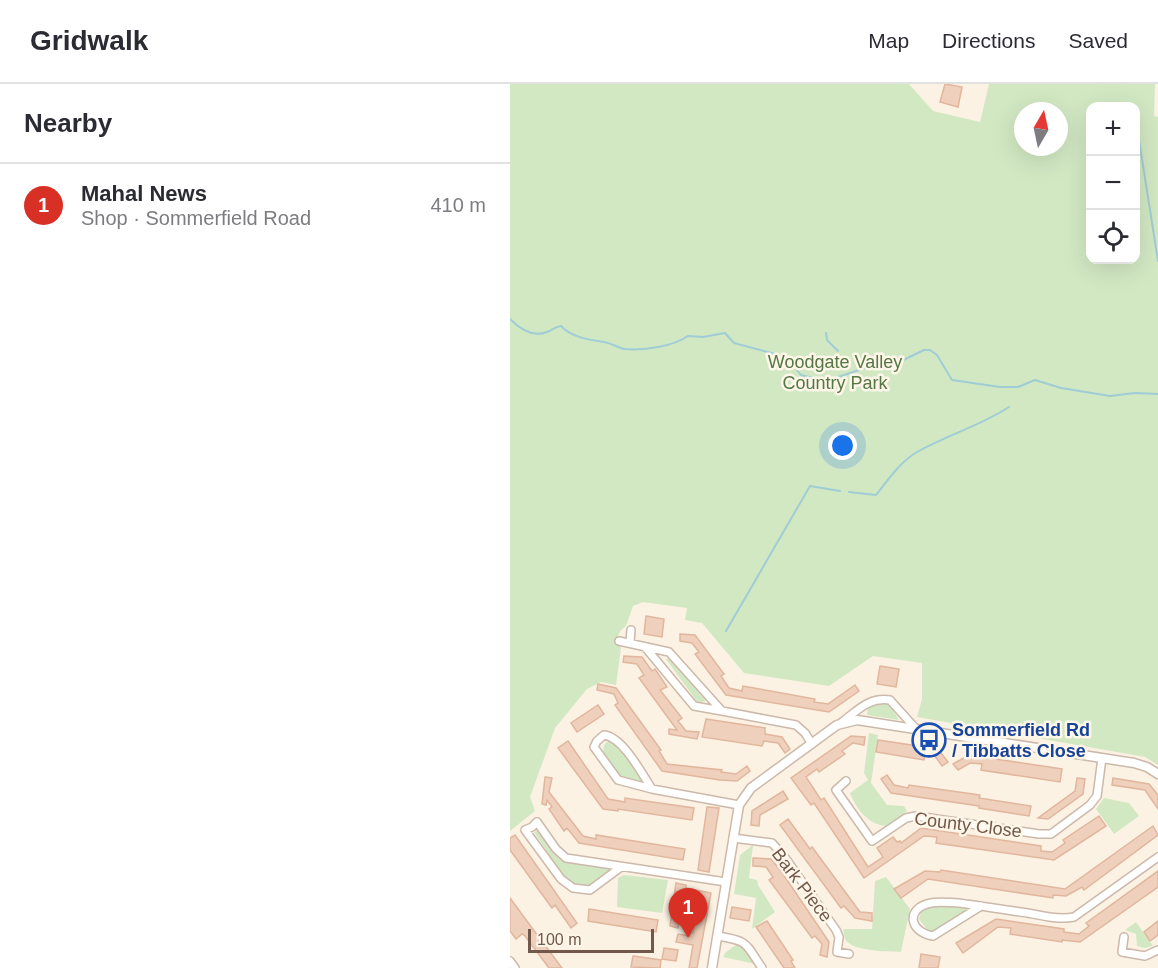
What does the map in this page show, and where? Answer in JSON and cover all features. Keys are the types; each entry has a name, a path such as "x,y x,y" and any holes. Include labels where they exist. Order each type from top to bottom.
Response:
{"street":[{"path":"630,643 631,630"},
{"path":"619,641 669,652 722,711"},
{"path":"645,647 694,706 796,725 806,733 812,744"},
{"path":"712,968 739,805 751,788 867,703 881,699 891,700 917,729"},
{"path":"837,726 857,720 1102,758 1147,767 1158,774"},
{"path":"652,789 620,742 609,735 604,735 597,741 594,747 618,780 652,789 739,805"},
{"name":"County Close","path":"846,781 836,790 872,841 906,818 916,816 1051,834 1097,796 1102,758"},
{"path":"621,867 590,890 573,888 561,879 525,830 537,822 556,849 566,858 726,882"},
{"name":"Bark Piece","path":"732,838 772,843 784,856 836,930 839,937 837,952 849,954"},
{"path":"981,906 933,936 922,934 915,928 914,912 930,903 944,902 981,906 1058,918 1074,917 1158,857"},
{"path":"718,936 744,942 762,968"},
{"path":"1124,937 1122,952 1144,956 1158,950"},
{"path":"510,961 515,968"}],"green space":[{"name":"Woodgate Valley Country Park","path":"510,84 909,84 933,111 980,122 989,84 1155,84 1154,116 1158,117 1158,765 1145,757 917,717 922,699 922,663 873,656 829,686 744,673 702,623 685,620 687,608 643,602 633,606 626,626 616,640 621,648 616,685 601,682 587,689 555,728 530,797 535,811 510,831"},
{"path":"670,658 706,701 698,703 666,659"},
{"path":"878,701 889,704 899,720 867,715 868,705"},
{"path":"869,733 878,735 871,783 887,805 904,806 907,811 886,826 864,815 850,793 868,780 864,773"},
{"path":"608,741 619,747 628,757 643,779 640,782 621,779 603,752 604,745"},
{"path":"1104,798 1129,803 1139,816 1114,834 1096,809"},
{"path":"539,830 564,861 614,869 588,886 574,886 565,878 534,832"},
{"path":"753,845 749,878 757,880 775,912 752,929 756,898 734,894 740,855"},
{"path":"624,875 668,880 662,913 617,907 618,878"},
{"path":"886,877 910,909 901,952 862,949 849,943 844,937 843,929 872,929 875,881"},
{"path":"930,904 967,905 971,909 934,931 928,931 919,919 922,908"},
{"path":"1136,922 1153,946 1145,948 1137,946 1136,934 1125,930"},
{"path":"736,945 741,946 755,964 723,957"}],"building":[{"path":"945,84 962,87 958,107 940,102"},
{"path":"646,616 664,619 662,637 644,634"},
{"path":"680,634 695,635 724,674 721,676 729,688 742,691 743,686 815,699 814,702 828,704 855,685 859,691 829,712 726,695 695,654 699,652 692,643 680,641"},
{"path":"624,656 642,657 652,671 655,669 667,687 660,690 682,718 678,721 686,731 699,732 697,739 669,734 669,729 677,730 639,678 644,675 637,664 623,662"},
{"path":"880,666 899,669 896,687 877,684"},
{"path":"598,684 616,688 661,750 659,751 667,764 722,770 721,772 736,774 747,766 750,771 737,781 662,771 615,705 618,703 614,694 597,690"},
{"path":"598,705 604,714 577,732 571,723"},
{"path":"706,719 765,728 765,734 782,737 790,749 785,753 778,743 764,741 762,746 702,737"},
{"path":"851,736 865,737 864,745 853,743 842,751 845,754 819,772 817,769 806,777 821,800 824,798 868,867 883,857 877,848 893,837 901,843 921,828 1041,846 1041,851 1052,852 1065,843 1063,840 1099,816 1106,826 1054,860 936,843 937,837 924,836 864,878 814,803 811,805 791,778"},
{"path":"878,740 938,749 948,762 942,766 935,756 925,754 924,760 876,752"},
{"path":"568,741 608,799 625,802 625,798 694,808 692,820 618,809 618,811 603,809 558,748"},
{"path":"969,755 1062,769 1060,782 981,770 982,764 970,763 958,770 953,764"},
{"path":"887,775 894,785 980,795 979,798 1031,806 1029,816 891,793 881,779"},
{"path":"545,777 552,778 549,792 583,836 596,839 596,835 685,849 683,860 579,843 567,828 564,831 549,809 552,807 547,800 546,805 542,804"},
{"path":"1077,778 1085,779 1083,794 1048,819 1038,818 1075,791"},
{"path":"1113,778 1149,784 1158,795 1158,809 1145,790 1112,785"},
{"path":"783,791 788,799 760,815 759,826 751,825 752,811"},
{"path":"707,807 719,808 709,872 698,870"},
{"path":"788,819 810,849 812,847 860,912 872,913 872,921 855,918 844,906 841,908 780,825"},
{"path":"1153,826 1158,835 1084,890 1082,887 1066,896 1053,895 1053,898 928,879 901,898 894,889 925,871 940,872 941,870 1065,889"},
{"path":"515,835 577,923 571,928 555,905 552,908 510,850 510,838"},
{"path":"753,858 771,859 781,871 829,942 827,957 820,955 822,944 815,936 812,938 769,880 773,877 766,867 753,866"},
{"path":"1158,871 1158,887 1080,942 1062,940 1062,942 1010,934 1011,928 998,927 963,953 956,943 996,919 1064,929 1064,932 1079,934 1089,926 1086,923"},
{"path":"676,883 686,885 686,888 711,893 697,968 689,968 693,945 676,942 678,934 690,936 690,932 693,933 699,900 683,897 678,928 670,926"},
{"path":"510,898 562,968 549,968 525,936 522,934 516,939 510,931"},
{"path":"732,907 751,910 749,921 730,918"},
{"path":"589,909 658,920 656,932 588,921"},
{"path":"767,921 793,960 791,961 795,968 784,968 756,927"},
{"path":"1158,921 1158,935 1150,941 1144,932"},
{"path":"664,948 678,950 676,961 662,959"},
{"path":"921,954 940,957 938,968 919,968"},
{"path":"633,956 661,960 660,968 631,967"}],"waterway":[{"path":"1140,146 1158,261"},
{"path":"510,319 531,333 541,334 561,326 581,337 625,349 658,347 675,343 688,336 703,337 725,333 734,343 789,360 801,375 826,381 871,366 897,363 924,350 930,350 937,355 952,380 1000,387 1018,387 1035,380 1061,388 1110,396 1135,393 1158,394"},
{"path":"826,333 827,340 838,351"},
{"path":"849,492 876,495 900,466 917,452 987,420 1009,407"},
{"path":"726,631 810,486 840,491"}],"place":[{"name":"Sommerfield Rd / Tibbatts Close","path":"929,740"},
{"name":"Mahal News","path":"688,938"}]}
